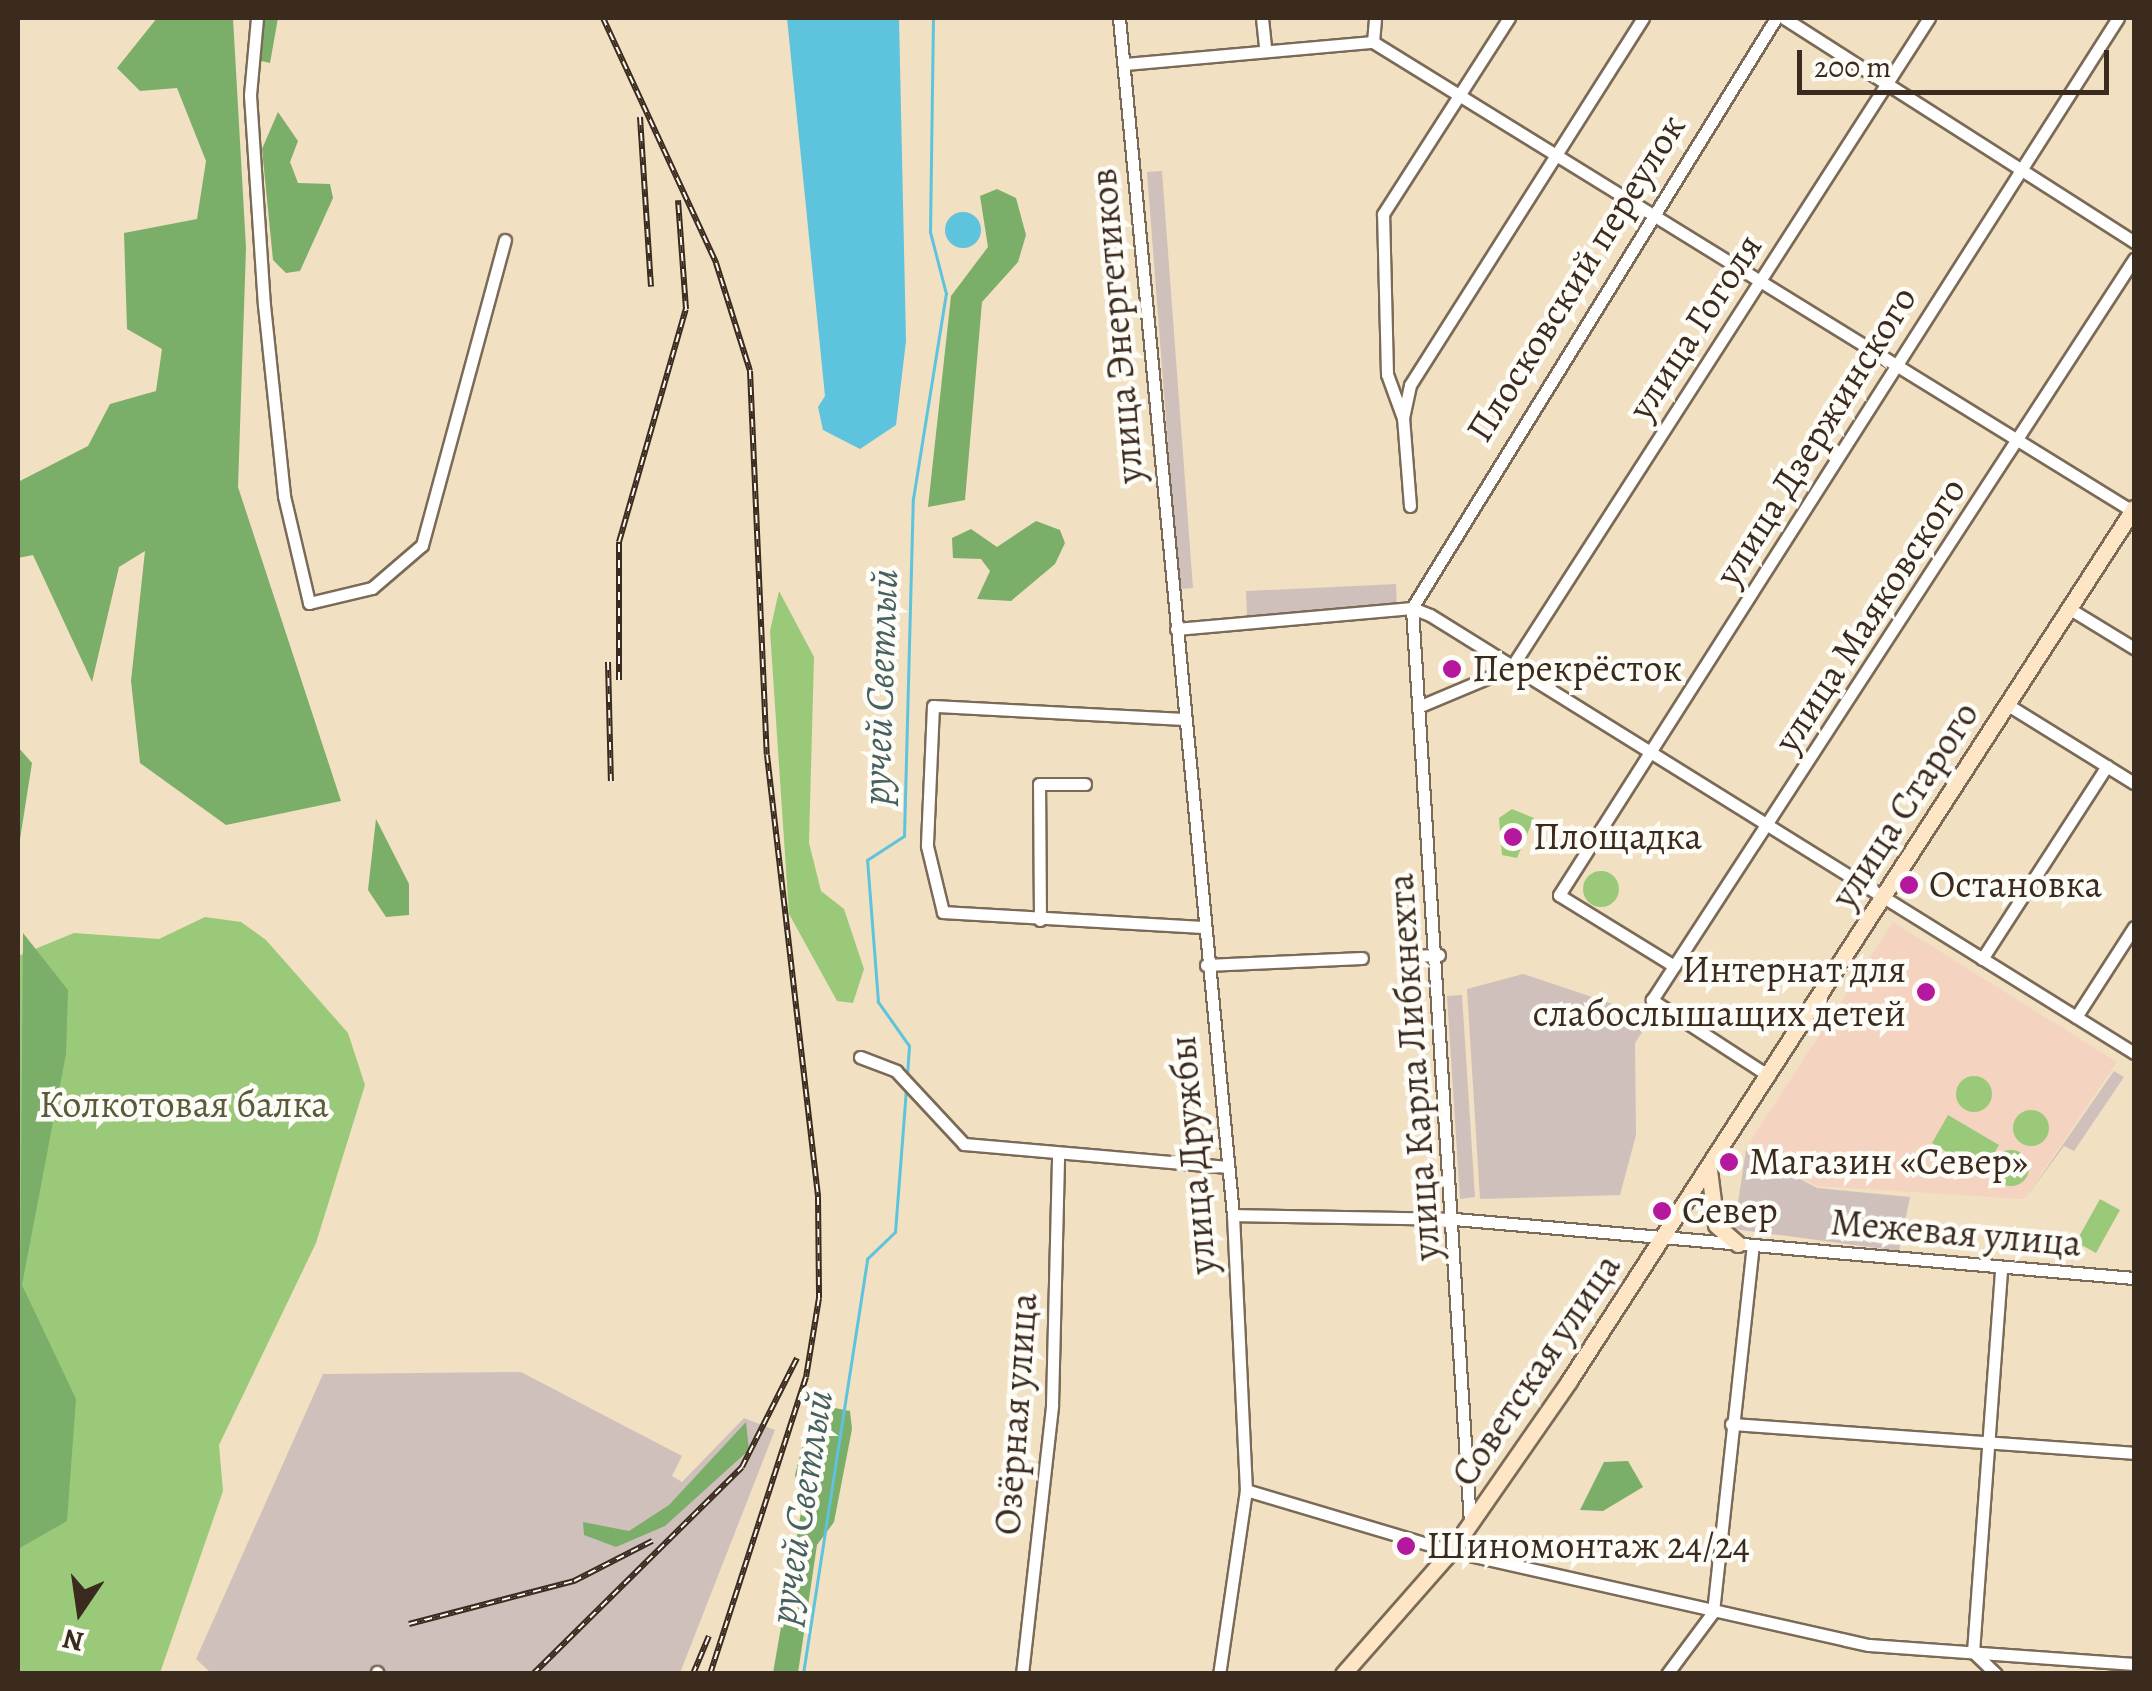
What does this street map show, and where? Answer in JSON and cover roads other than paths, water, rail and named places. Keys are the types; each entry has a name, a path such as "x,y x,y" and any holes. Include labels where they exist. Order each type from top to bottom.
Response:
{"street":[{"path":"257,18 250,94 264,306 284,496 309,603 372,588 422,545 505,240"},
{"name":"улица Энергетиков","path":"1119,18 1176,630"},
{"path":"1262,18 1265,49"},
{"path":"1373,42 1375,18"},
{"path":"1410,506 1402,418 1388,374 1383,214 1509,18"},
{"path":"1402,418 1410,385 1643,18"},
{"name":"Плосковский переулок","path":"1412,608 1428,570 1776,18"},
{"path":"1784,18 2134,242"},
{"name":"улица Гоголя","path":"1512,668 1929,18"},
{"name":"улица Дзержинского","path":"1674,966 1559,895 2118,18"},
{"path":"1125,64 1373,42 1558,150 2134,511"},
{"name":"улица Маяковского","path":"1769,1076 1652,1000 1769,828 2134,259"},
{"name":"улица Старого","path":"1665,1239 2134,511"},
{"path":"1176,630 1412,608 2134,1053"},
{"name":"улица Карла Либкнехта","path":"1412,608 1439,955 1470,1523"},
{"path":"2070,609 2134,648"},
{"name":"улица Дружбы","path":"1176,630 1202,928 1233,1215 1246,1490 1219,1674"},
{"path":"1418,707 1512,668"},
{"path":"2008,704 2134,782"},
{"path":"1182,719 934,706 928,846 943,912 1202,928"},
{"path":"1982,960 2107,766"},
{"path":"1040,920 1039,784 1084,784"},
{"path":"2076,1018 2134,927"},
{"path":"1408,956 1439,955"},
{"path":"1206,965 1362,958"},
{"path":"860,1057 901,1076 964,1144 1058,1158 1228,1167"},
{"name":"Озёрная улица","path":"1022,1674 1052,1406 1058,1158"},
{"path":"1667,1674 1714,1612 1731,1424 1745,1245 1716,1225 1709,1170"},
{"name":"Межевая улица","path":"1233,1215 1454,1219 2134,1278"},
{"name":"Советская улица","path":"1343,1674 1451,1551 1665,1239"},
{"path":"1973,1652 2001,1268"},
{"path":"1731,1424 2134,1454"},
{"path":"1246,1490 1451,1551 1870,1645 2134,1664"},
{"path":"1973,1652 1996,1673 2014,1657"}],"water":[{"path":"787,18 899,18 906,341 896,425 860,449 823,430 818,407 825,396"},
{"path":"963,212 976,217 981,230 976,243 963,248 950,243 945,230 950,217"}],"waterway":[{"name":"ручей Светлый","path":"907,1075 909,1046 878,1002 867,860 904,836 913,499 946,294 930,232 933,18"},
{"name":"ручей Светлый","path":"803,1674 867,1259 895,1232 906,1088"}],"railway":[{"path":"603,18 716,263 750,371 767,755 818,1197 819,1298 806,1377 710,1674"},
{"path":"640,117 651,287"},
{"path":"619,680 619,542 686,309 678,200"},
{"path":"608,662 611,781"},
{"path":"533,1674 742,1467 797,1358"},
{"path":"409,1624 574,1581 652,1541"},
{"path":"693,1674 709,1636"}],"place":[{"name":"Перекрёсток","path":"1452,669"},
{"name":"Площадка","path":"1513,837"},
{"name":"Остановка","path":"1909,885"},
{"name":"Интернат для слабослышащих детей","path":"1926,992"},
{"name":"Магазин «Север»","path":"1729,1162"},
{"name":"Север","path":"1662,1211"},
{"name":"Шиномонтаж 24/24","path":"1406,1546"}],"park label":[{"name":"Колкотовая балка","path":"184,1105"}]}
